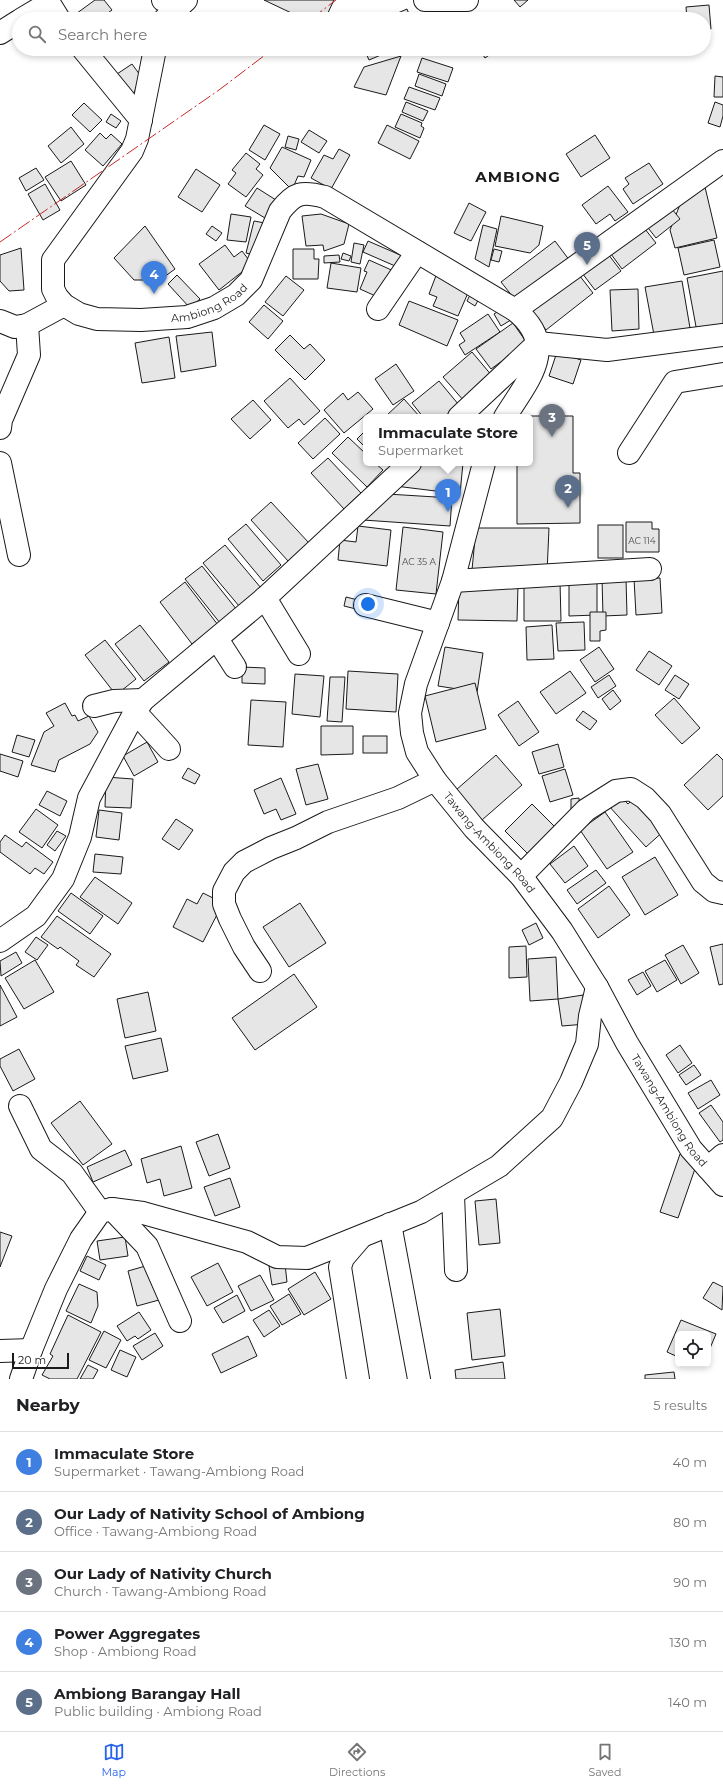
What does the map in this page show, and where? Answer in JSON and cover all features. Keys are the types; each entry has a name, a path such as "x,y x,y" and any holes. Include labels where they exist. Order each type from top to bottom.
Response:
{"street":[{"path":"425,0 467,0"},
{"path":"34,12 49,3 55,12"},
{"path":"0,33 12,25"},
{"path":"89,56 141,120"},
{"path":"0,320 15,328 27,325 64,305 57,297 54,289 53,260 123,166 132,151 141,120 154,56"},
{"path":"515,310 723,161"},
{"name":"Ambiong Road","path":"64,305 79,314 97,319 140,320 186,317 214,308 236,295 251,280 280,211 288,201 299,194 310,193 325,197 515,310 526,319 534,331 538,343"},
{"path":"378,309 417,252"},
{"path":"0,428 29,356 27,325"},
{"path":"462,414 538,343 607,350 723,335"},
{"path":"508,414 536,367 538,343"},
{"path":"629,453 675,382 723,374"},
{"path":"0,463 19,555"},
{"path":"0,941 36,916 63,879 80,837 89,798 139,706 265,598 407,466"},
{"name":"Tawang-Ambiong Road","path":"483,466 453,581 416,684 410,714 412,733 417,752 435,780 474,828 521,876 562,931 598,987 627,1043 691,1148 715,1162 723,1185"},
{"path":"453,581 650,569"},
{"path":"265,598 300,654"},
{"path":"365,605 438,623"},
{"path":"217,638 235,667"},
{"path":"94,706 114,701 139,706 170,749"},
{"path":"260,971 241,940 224,904 224,891 234,872 244,862 271,848 328,822 398,798 435,780"},
{"path":"521,876 586,810 616,791 631,789 645,798 660,814 703,882 714,891 723,892"},
{"path":"106,1211 143,1213 189,1224 247,1242 277,1257 307,1258 421,1212 453,1195 499,1166 552,1118 571,1082 587,1044 590,1016 598,987"},
{"path":"20,1106 41,1149 72,1173 106,1211 147,1246 180,1321"},
{"path":"453,1195 456,1270"},
{"path":"21,1379 30,1350 81,1239 106,1211"},
{"path":"390,1224 419,1379"},
{"path":"358,1379 340,1267 343,1258 364,1235"},
{"path":"0,1352 30,1350"}],"building":[{"path":"95,0 104,0 112,10 109,12 78,12"},
{"path":"264,0 334,0 328,12 289,12"},
{"path":"514,0 528,0 520,7"},
{"path":"709,5 710,12 686,12 686,7"},
{"path":"407,9 408,12 400,12"},
{"path":"367,56 378,56 369,60"},
{"path":"401,56 386,95 354,87 364,67"},
{"path":"422,58 453,68 448,82 417,72"},
{"path":"132,64 140,75 134,94 117,74"},
{"path":"419,74 446,84 442,96 415,86"},
{"path":"715,76 723,77 723,97 714,97"},
{"path":"409,87 440,98 435,110 404,99"},
{"path":"406,102 428,111 423,121 402,112"},
{"path":"715,102 723,105 723,116 720,127 708,123"},
{"path":"84,103 102,120 90,132 72,115"},
{"path":"111,114 121,121 116,128 106,122"},
{"path":"401,114 422,123 421,126 424,128 420,138 395,127"},
{"path":"264,125 280,134 265,160 249,150"},
{"path":"387,125 419,141 410,159 378,143"},
{"path":"71,127 84,144 61,163 48,146"},
{"path":"309,130 327,141 319,153 301,142"},
{"path":"100,133 106,139 111,134 122,144 103,166 85,150"},
{"path":"595,135 610,158 581,177 566,154"},
{"path":"288,136 299,139 296,150 285,147"},
{"path":"282,147 311,160 304,177 298,176 292,190 270,168"},
{"path":"339,149 350,155 331,189 311,178 324,155 333,159"},
{"path":"246,153 260,164 256,169 263,175 246,197 228,184 236,173 232,170"},
{"path":"71,161 86,185 61,201 45,177"},
{"path":"649,163 663,184 633,204 623,189 629,184 625,178"},
{"path":"36,168 44,180 26,191 19,178"},
{"path":"196,169 220,185 202,212 178,197"},
{"path":"45,184 60,210 43,220 28,194"},
{"path":"608,186 628,212 615,221 610,214 596,224 582,205"},
{"path":"705,187 717,238 675,248 670,230 681,202"},
{"path":"257,188 276,200 265,218 245,206"},
{"path":"469,203 486,212 471,241 454,233"},
{"path":"668,204 680,219 656,238 645,224"},
{"path":"231,214 251,217 246,242 227,240"},
{"path":"321,214 349,224 344,244 324,251 323,245 306,246 302,216"},
{"path":"501,216 543,226 539,245 530,253 495,246"},
{"path":"254,221 265,223 258,256 246,253"},
{"path":"641,224 656,243 622,269 608,250"},
{"path":"483,225 497,229 489,267 475,259"},
{"path":"145,226 175,269 160,280 134,280 114,258"},
{"path":"212,226 222,233 216,241 206,234"},
{"path":"714,240 720,267 684,275 678,248"},
{"path":"368,241 407,258 402,269 363,252"},
{"path":"555,241 570,261 517,302 501,282"},
{"path":"354,243 364,245 360,264 351,262"},
{"path":"225,245 234,257 242,251 252,264 219,290 199,264"},
{"path":"21,248 24,290 9,291 0,281 0,255"},
{"path":"293,249 314,249 314,259 319,259 318,279 293,279"},
{"path":"494,249 502,251 499,262 491,260"},
{"path":"605,250 621,271 595,290 579,269"},
{"path":"343,253 351,256 349,261 341,259"},
{"path":"339,255 340,262 324,263 324,256"},
{"path":"369,260 396,272 380,298 360,289 367,272 364,271"},
{"path":"331,263 361,268 357,292 327,288"},
{"path":"576,271 593,293 546,330 529,308"},
{"path":"723,271 723,327 697,332 687,278"},
{"path":"437,273 471,286 458,316 433,306 437,297 429,294"},
{"path":"177,275 200,299 190,308 168,284"},
{"path":"286,276 304,290 283,316 265,302"},
{"path":"682,281 690,328 654,335 645,287"},
{"path":"638,289 639,329 612,331 610,290"},
{"path":"472,291 481,295 475,306 467,301"},
{"path":"409,301 458,320 447,346 399,325"},
{"path":"264,305 283,321 268,339 249,322"},
{"path":"503,308 514,318 501,326 494,314"},
{"path":"488,314 500,332 465,355 459,345 465,341 460,333"},
{"path":"513,323 527,343 491,369 476,349"},
{"path":"212,332 216,366 181,372 176,336"},
{"path":"290,335 304,349 310,344 325,360 305,380 275,350"},
{"path":"169,337 175,378 142,383 135,343"},
{"path":"472,352 493,377 464,401 443,377"},
{"path":"557,352 581,360 573,384 549,376"},
{"path":"396,364 414,391 393,405 375,379"},
{"path":"290,378 320,411 304,425 299,419 288,428 264,401"},
{"path":"439,381 459,405 448,414 421,414 412,403"},
{"path":"358,392 373,409 367,414 363,414 363,417 344,433 324,410 343,393 348,400"},
{"path":"404,399 417,414 388,414"},
{"path":"253,400 271,420 250,439 231,419"},
{"path":"533,416 573,416 573,473 580,473 580,523 517,524 517,466 533,466"},
{"path":"325,418 340,434 313,459 298,443"},
{"path":"363,433 363,445 357,439"},
{"path":"348,437 363,451 363,466 378,466 383,470 367,487 332,453"},
{"path":"328,458 361,493 344,509 311,473"},
{"path":"416,466 463,466 460,494 395,486"},
{"path":"387,494 452,498 450,526 363,520"},
{"path":"271,502 309,543 288,561 251,520"},
{"path":"626,522 652,522 652,529 659,529 659,552 626,552"},
{"path":"246,524 281,565 263,581 228,539"},
{"path":"598,525 623,525 623,558 598,558"},
{"path":"358,526 391,530 387,566 338,560 340,540 356,542"},
{"path":"403,527 443,532 436,594 396,590"},
{"path":"476,528 549,528 547,573 472,570"},
{"path":"225,545 261,588 239,606 203,563"},
{"path":"202,566 237,610 220,623 185,579"},
{"path":"660,578 662,613 636,615 634,579"},
{"path":"602,579 626,579 627,615 603,616"},
{"path":"597,580 597,615 569,616 569,581"},
{"path":"185,582 218,625 192,644 160,602"},
{"path":"560,582 561,621 524,621 524,583"},
{"path":"459,584 518,585 517,621 458,620"},
{"path":"346,597 358,600 356,609 344,606"},
{"path":"590,612 606,612 606,630 600,631 600,641 590,641"},
{"path":"584,622 585,650 558,651 556,623"},
{"path":"140,625 169,662 144,681 115,644"},
{"path":"552,625 554,659 527,660 526,627"},
{"path":"105,640 136,679 116,695 85,655"},
{"path":"445,647 483,653 477,692 438,686"},
{"path":"599,647 614,669 595,682 580,660"},
{"path":"649,651 672,666 659,685 636,670"},
{"path":"242,667 265,668 265,684 242,683"},
{"path":"348,671 398,674 396,712 346,709"},
{"path":"570,671 586,693 556,714 540,692"},
{"path":"295,674 324,676 320,717 292,714"},
{"path":"609,675 616,686 598,698 591,687"},
{"path":"675,675 689,684 679,699 665,690"},
{"path":"330,677 345,677 342,722 327,721"},
{"path":"475,683 486,729 436,742 425,696"},
{"path":"613,690 621,701 610,710 602,699"},
{"path":"674,698 700,728 682,744 655,715"},
{"path":"251,700 286,702 283,747 248,745"},
{"path":"518,701 539,732 519,746 498,715"},
{"path":"65,703 72,716 75,715 78,721 89,716 98,732 90,744 59,760 55,772 31,765 44,732 54,726 46,713"},
{"path":"583,711 597,721 590,730 576,720"},
{"path":"321,726 353,726 353,754 321,755"},
{"path":"17,735 35,740 29,757 12,752"},
{"path":"363,736 387,736 387,753 363,753"},
{"path":"147,742 158,762 134,776 123,756"},
{"path":"558,744 564,767 539,774 532,752"},
{"path":"0,754 23,761 18,777 0,771"},
{"path":"717,754 723,760 723,796 708,810 684,785"},
{"path":"496,755 522,785 482,820 456,790"},
{"path":"318,764 328,799 306,805 296,769"},
{"path":"188,768 200,775 195,784 182,778"},
{"path":"565,769 573,795 550,802 542,776"},
{"path":"106,777 133,779 131,808 105,807"},
{"path":"281,778 296,814 281,820 276,809 264,814 254,790"},
{"path":"47,791 67,801 60,816 39,805"},
{"path":"619,795 628,804 636,796 666,829 646,847 608,805"},
{"path":"579,798 580,812 571,812 571,799"},
{"path":"532,804 556,828 529,855 505,831"},
{"path":"36,809 58,825 42,848 19,832"},
{"path":"99,810 122,813 119,840 96,837"},
{"path":"605,812 633,852 607,869 580,830"},
{"path":"176,819 193,830 179,850 162,839"},
{"path":"57,831 66,836 55,851 47,845"},
{"path":"5,835 22,847 26,842 53,862 44,874 35,868 30,874 0,852 0,842"},
{"path":"574,846 588,866 565,883 550,864"},
{"path":"95,854 123,857 121,874 93,872"},
{"path":"655,857 678,895 645,915 622,877"},
{"path":"596,870 606,883 577,904 567,890"},
{"path":"95,877 132,903 118,924 80,897"},
{"path":"609,886 630,915 598,938 578,909"},
{"path":"71,893 103,916 90,934 58,911"},
{"path":"203,893 223,903 203,942 173,927 187,899 197,904"},
{"path":"300,903 326,943 289,967 263,927"},
{"path":"57,916 111,954 94,977 76,965 79,961 60,947 58,949 41,937"},
{"path":"536,923 543,938 529,945 522,930"},
{"path":"36,937 48,945 37,960 25,952"},
{"path":"723,944 723,984 719,985 710,947"},
{"path":"683,945 699,973 681,984 665,955"},
{"path":"526,946 527,977 509,978 509,947"},
{"path":"16,952 22,963 1,976 0,961"},
{"path":"556,957 558,999 530,1001 528,959"},
{"path":"35,960 54,992 24,1009 5,978"},
{"path":"665,960 677,980 657,992 645,971"},
{"path":"643,972 651,986 637,995 628,980"},
{"path":"294,974 317,1007 255,1050 232,1018"},
{"path":"0,985 17,1017 0,1026"},
{"path":"148,992 156,1031 125,1038 117,999"},
{"path":"583,995 586,1024 562,1026 558,999"},
{"path":"161,1038 168,1071 133,1079 125,1046"},
{"path":"680,1045 692,1063 678,1073 666,1055"},
{"path":"19,1049 35,1079 13,1091 0,1066 0,1059"},
{"path":"694,1065 701,1075 686,1085 679,1075"},
{"path":"711,1080 720,1095 698,1109 688,1093"},
{"path":"80,1101 112,1144 83,1165 51,1123"},
{"path":"711,1105 723,1122 723,1140 720,1142 699,1113"},
{"path":"218,1134 230,1168 209,1176 196,1142"},
{"path":"181,1146 192,1188 164,1196 160,1179 147,1183 141,1159"},
{"path":"125,1150 132,1165 93,1182 87,1167"},
{"path":"680,1154 698,1160 678,1218 660,1212"},
{"path":"230,1178 240,1207 215,1216 204,1187"},
{"path":"496,1199 500,1243 479,1245 475,1201"},
{"path":"0,1232 12,1236 0,1267"},
{"path":"125,1237 128,1256 100,1260 97,1241"},
{"path":"87,1256 106,1265 99,1280 80,1271"},
{"path":"218,1263 233,1292 207,1306 191,1277"},
{"path":"285,1264 287,1282 272,1285 269,1266"},
{"path":"149,1265 159,1300 137,1306 128,1271"},
{"path":"315,1272 331,1299 304,1315 288,1289"},
{"path":"260,1275 274,1300 251,1311 238,1286"},
{"path":"713,1282 723,1287 722,1310 703,1298"},
{"path":"79,1284 97,1292 98,1306 91,1323 66,1311"},
{"path":"289,1294 301,1314 282,1325 270,1306"},
{"path":"237,1295 245,1311 223,1323 214,1308"},
{"path":"500,1309 505,1356 472,1360 467,1313"},
{"path":"269,1310 280,1326 264,1337 253,1320"},
{"path":"139,1312 151,1330 138,1339 135,1336 127,1341 117,1326"},
{"path":"68,1315 101,1332 77,1379 50,1379 42,1375 53,1356 50,1354"},
{"path":"681,1320 708,1331 676,1331"},
{"path":"104,1331 121,1340 106,1368 89,1360"},
{"path":"711,1332 716,1334 711,1346"},
{"path":"155,1333 163,1346 142,1360 133,1346"},
{"path":"675,1334 675,1356 667,1352"},
{"path":"248,1336 257,1356 221,1373 212,1354"},
{"path":"120,1350 136,1357 127,1377 111,1370"},
{"path":"503,1362 505,1379 456,1379 455,1370"},
{"path":"88,1365 98,1370 93,1379 80,1379"},
{"path":"674,1372 675,1379 645,1379 645,1375"}],"power":[{"path":"320,12 336,0"},
{"path":"0,242 219,90 264,56"}],"place":[{"name":"Ambiong Barangay Hall","path":"587,265"},
{"name":"Power Aggregates","path":"154,294"},
{"name":"Our Lady of Nativity Church","path":"552,437"},
{"name":"Our Lady of Nativity School of Ambiong","path":"568,508"},
{"name":"Immaculate Store","path":"448,512"}],"district":[{"name":"AMBIONG","path":"518,176"}]}
